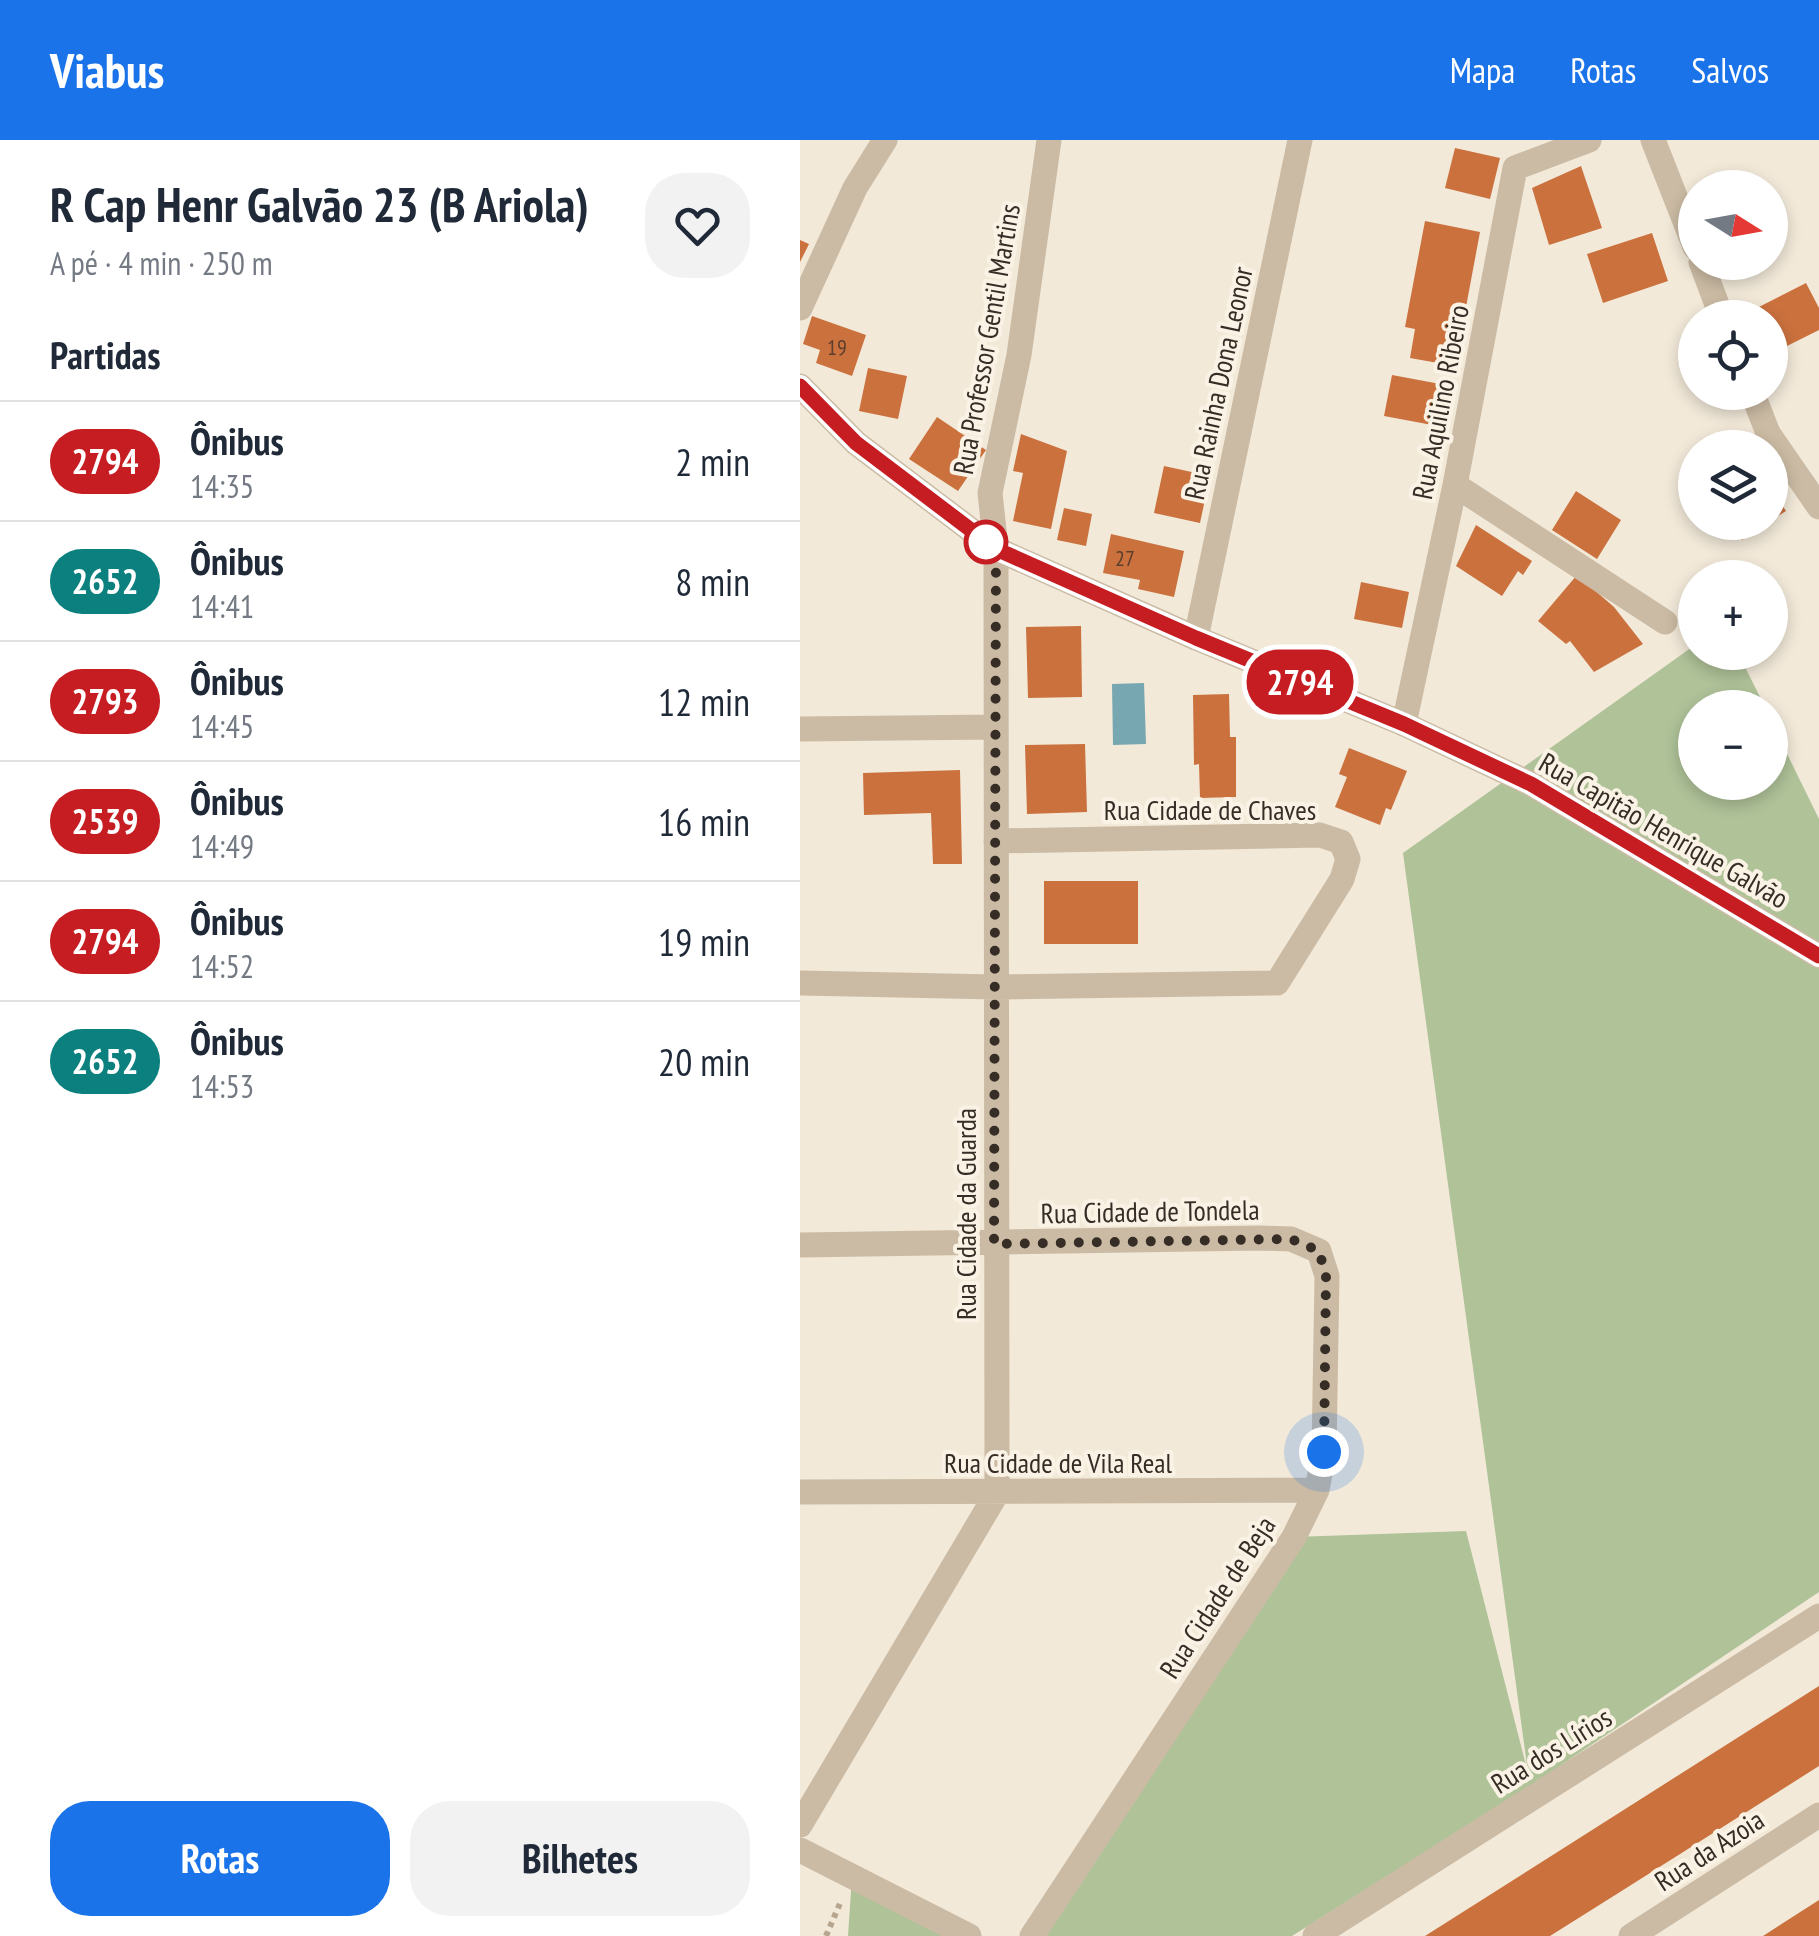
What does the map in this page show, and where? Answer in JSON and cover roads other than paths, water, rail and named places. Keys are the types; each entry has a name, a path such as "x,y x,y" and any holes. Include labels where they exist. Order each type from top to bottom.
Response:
{"street":[{"path":"800,308 855,188 886,140"},
{"name":"Rua Professor Gentil Martins","path":"996,549 990,494 1020,355 1049,140"},
{"name":"Rua Rainha Dona Leonor","path":"1196,638 1300,140"},
{"name":"Rua Aquilino Ribeiro","path":"1404,724 1455,484 1515,168 1589,140"},
{"path":"1653,140 1678,204"},
{"name":"Rua Capitão Henrique Galvão","path":"800,386 856,443 996,549 1404,724 1531,784 1819,956"},
{"path":"1759,410 1768,433 1819,507"},
{"path":"1455,484 1665,622"},
{"name":"Rua Cidade da Guarda","path":"996,549 997,1494"},
{"path":"800,729 996,728"},
{"name":"Rua Cidade de Chaves","path":"996,841 1320,834 1341,842 1348,858 1342,879 1276,983 996,987"},
{"path":"800,983 996,987"},
{"name":"Rua Cidade de Tondela","path":"800,1245 1291,1239 1319,1251"},
{"name":"Rua Cidade de Beja","path":"1032,1936 1294,1537 1317,1490 1324,1452 1326,1276 1319,1251"},
{"name":"Rua Cidade de Vila Real","path":"800,1492 1317,1490"},
{"path":"800,1825 997,1494"},
{"name":"Rua dos Lírios","path":"1315,1936 1819,1616"},
{"name":"Rua da Azoia","path":"1631,1936 1819,1815"},
{"path":"800,1850 969,1936"}],"water":[{"path":"1144,683 1146,744 1113,745 1112,684"}]}
